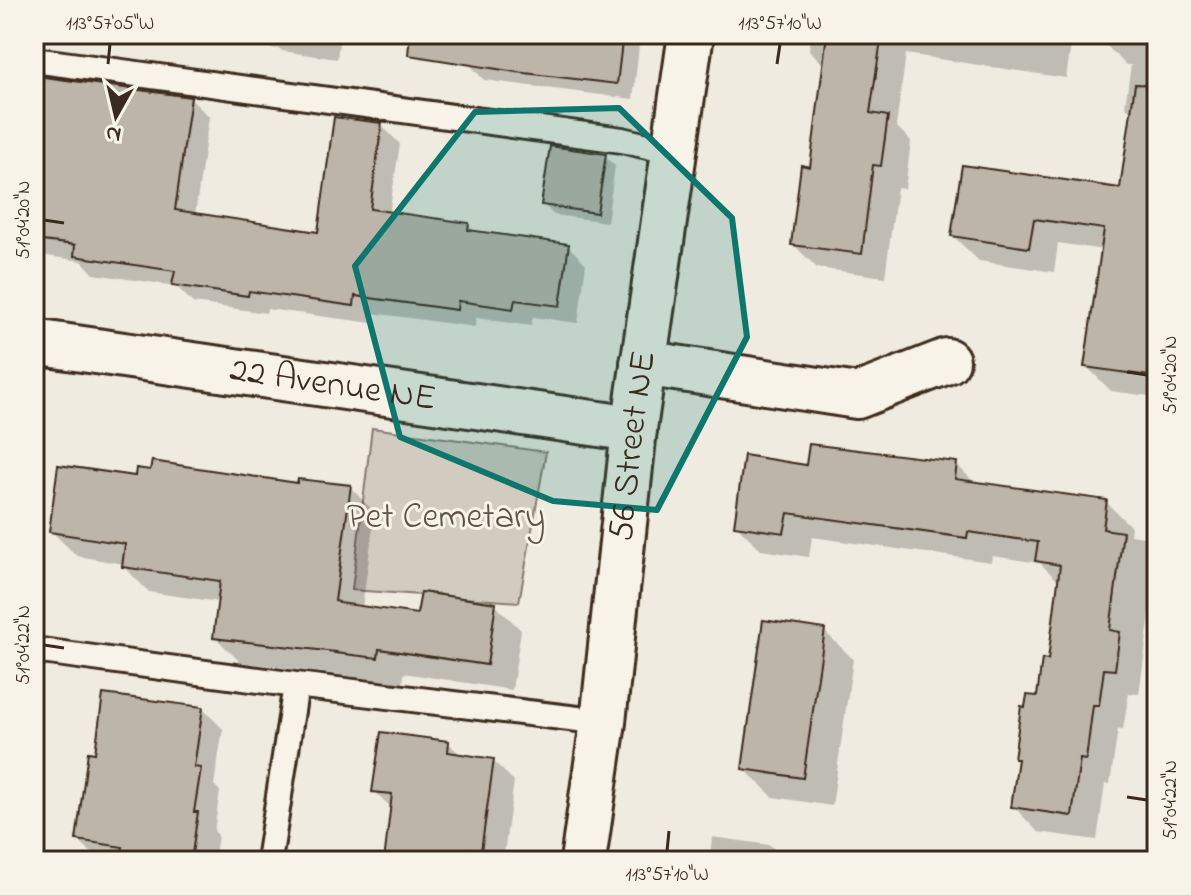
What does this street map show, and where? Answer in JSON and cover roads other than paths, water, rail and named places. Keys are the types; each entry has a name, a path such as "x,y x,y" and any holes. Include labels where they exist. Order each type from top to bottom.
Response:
{"street":[{"name":"56 Street NE","path":"583,861 603,722 634,429 691,34"},
{"name":"22 Avenue NE","path":"34,342 634,429"},
{"path":"643,363 857,396 947,361"}],"lane":[{"path":"34,60 622,140 673,152"},
{"path":"34,650 603,722"},
{"path":"269,861 296,685"}],"park label":[{"name":"Pet Cemetary","path":"446,518"}]}
